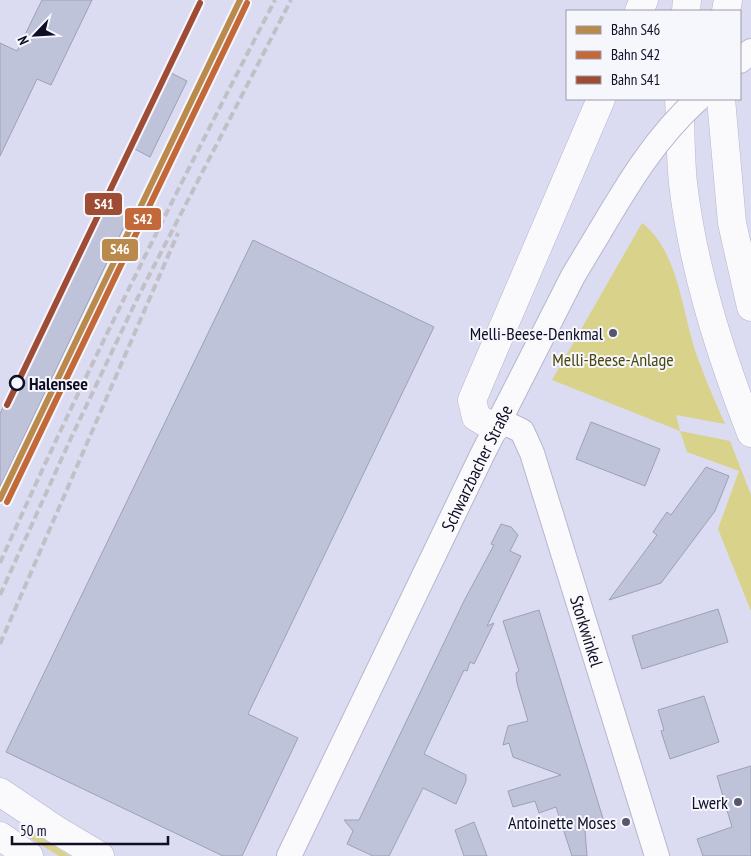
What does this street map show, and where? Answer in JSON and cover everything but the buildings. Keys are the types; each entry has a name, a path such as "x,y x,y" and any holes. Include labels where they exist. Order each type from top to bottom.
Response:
{"main road":[{"path":"497,424 476,417 472,400 601,100"},
{"path":"679,100 683,182 692,236 717,339 751,433"},
{"path":"721,100 742,232 751,307"},
{"path":"0,792 100,856"}],"street":[{"name":"Schwarzbacher Straße","path":"289,856 497,424 573,276 637,168 664,133 697,100"},
{"name":"Storkwinkel","path":"497,424 522,432 532,453 657,856"}],"green space":[{"name":"Melli-Beese-Anlage","path":"642,223 654,235 672,266 697,356 725,424 676,415 680,431 552,380"},
{"path":"680,431 730,441 751,495 751,611 718,529 739,471 687,452"},
{"path":"23,826 70,856 59,856 20,832"}],"railway":[{"path":"0,563 65,421 133,280 275,0"},
{"path":"0,595 71,438 137,299 291,0"},
{"path":"0,644 178,233"}],"rail line":[{"name":"S46","path":"0,499 240,0"},
{"name":"S41","path":"7,405 200,3"},
{"name":"S42","path":"7,502 247,3"}],"place":[{"name":"Melli-Beese-Denkmal","path":"613,333"},
{"name":"Halensee","path":"17,383"},
{"name":"Lwerk","path":"738,802"},
{"name":"Antoinette Moses","path":"626,822"}]}
